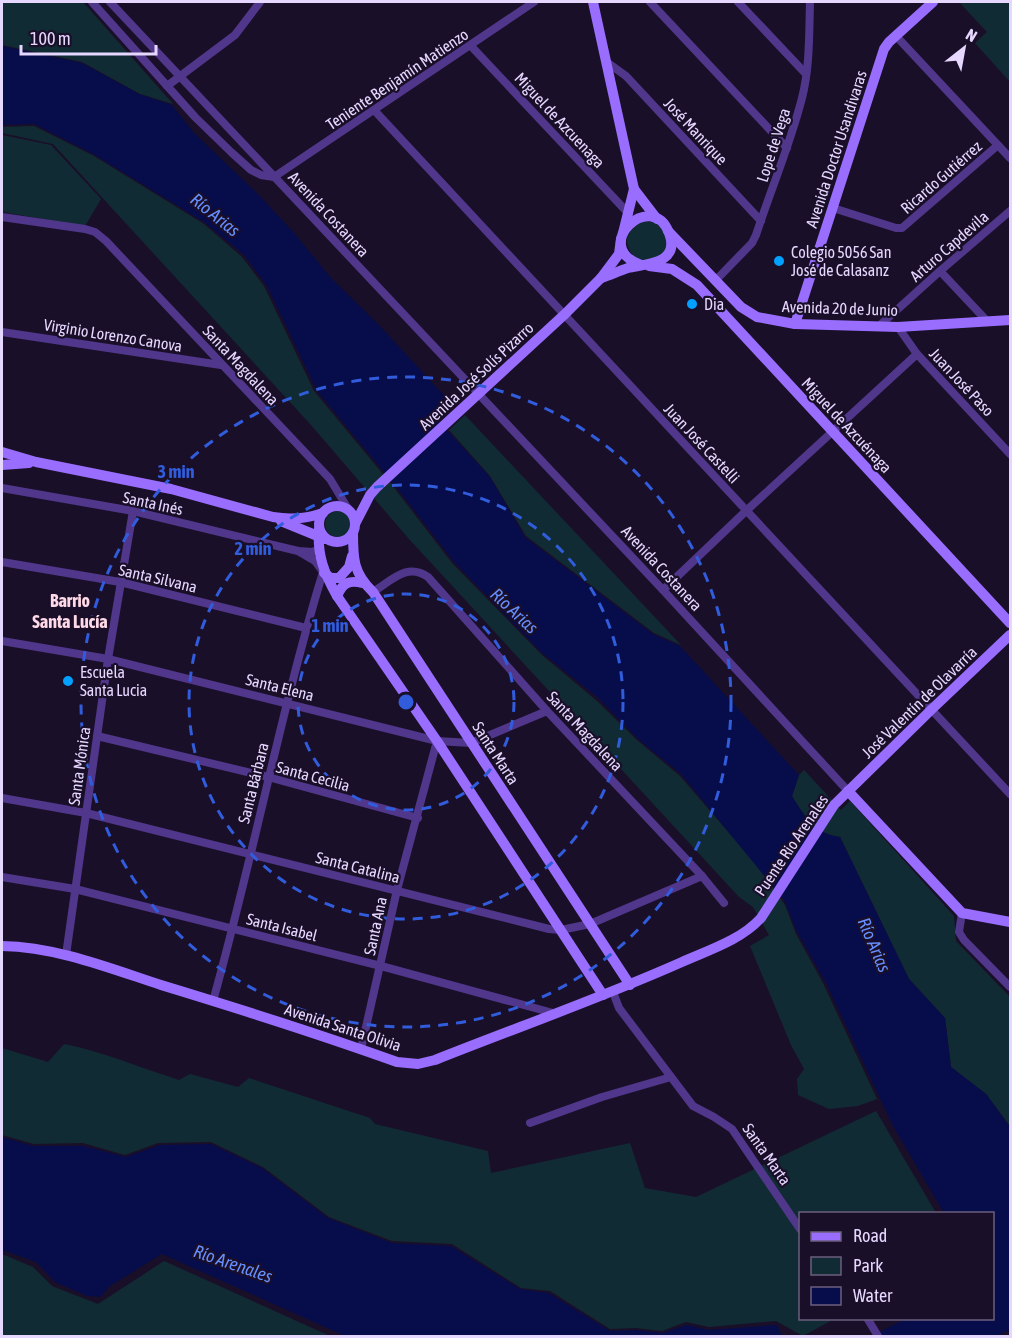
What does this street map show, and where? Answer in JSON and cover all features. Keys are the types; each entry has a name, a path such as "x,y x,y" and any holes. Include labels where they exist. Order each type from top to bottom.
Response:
{"street":[{"name":"Avenida Costanera","path":"110,2 663,590 962,913"},
{"path":"167,86 235,35 260,2"},
{"name":"Teniente Benjamín Matienzo","path":"274,177 534,2"},
{"path":"593,2 634,189 622,236 624,253 629,259 645,266 663,259 668,253 670,246 668,231 634,189"},
{"path":"650,2 787,148"},
{"path":"738,2 806,74"},
{"name":"Lope de Vega","path":"716,280 752,243 787,148 802,97 806,74 810,2"},
{"name":"Avenida Doctor Usandivaras","path":"795,324 884,49 933,2"},
{"name":"Avenida Costanera","path":"97,3 167,86 231,152 251,170 261,175 274,177"},
{"path":"896,36 1011,158"},
{"name":"Miguel de Azcuenaga","path":"471,46 629,214"},
{"name":"José Manrique","path":"608,63 626,76 761,221"},
{"name":"Juan José Castelli","path":"374,110 1011,794"},
{"name":"Ricardo Gutiérrez","path":"833,208 902,228 998,145"},
{"name":"Arturo Capdevila","path":"879,326 1011,211"},
{"name":"Santa Magdalena","path":"2,217 85,229 95,232 106,241 330,479 344,507"},
{"path":"622,236 633,220 649,217 657,219"},
{"name":"Avenida 20 de Junio","path":"668,231 748,313 769,320 795,324 898,327 1011,320"},
{"name":"Avenida José Solís Pizarro","path":"344,507 374,491 565,314 601,278 618,254 622,236"},
{"name":"Avenida José Solís Pizarro","path":"601,278 645,266"},
{"name":"Miguel de Azcuénaga","path":"645,266 672,269 697,285 1011,623"},
{"path":"940,271 987,321"},
{"name":"Juan José Paso","path":"898,327 917,354 1011,454"},
{"name":"Virginio Lorenzo Canova","path":"2,332 221,365"},
{"path":"663,590 917,354"},
{"path":"2,452 36,462 171,489 288,520 301,519 344,507 354,528 342,542 334,542 273,517"},
{"path":"2,465 36,462"},
{"name":"Santa Inés","path":"2,488 133,511 298,551 313,552 321,538"},
{"name":"Avenida José Solís Pizarro","path":"354,528 374,491"},
{"name":"Santa Mónica","path":"66,955 108,659 133,511"},
{"path":"323,513 320,520 323,572 332,578 339,578 349,567 353,552"},
{"name":"Santa Marta","path":"354,528 353,552 357,573 363,583 373,592 630,985"},
{"name":"Santa Inés","path":"298,551 315,561 323,572"},
{"name":"Santa Silvana","path":"2,562 120,582 306,628"},
{"name":"Santa Magdalena","path":"373,592 404,572 412,570 428,577 547,711 702,876 724,903"},
{"name":"Santa Marta","path":"323,572 336,596 437,741 561,930 693,1106 732,1129 799,1226"},
{"name":"Santa Bárbara","path":"213,1000 233,929 268,777 306,628 323,572"},
{"path":"336,596 342,585 347,582 363,583"},
{"name":"José Valentín de Olavarría","path":"848,791 1011,635"},
{"name":"Santa Elena","path":"2,641 108,659 437,741 471,743 547,711"},
{"name":"Santa Cecilia","path":"97,736 268,777 418,818"},
{"name":"Santa Ana","path":"361,1049 397,890 437,741"},
{"name":"Puente Rio Arenales","path":"761,918 834,805 848,791"},
{"name":"Santa Catalina","path":"2,798 86,813 549,929 561,930 590,924 702,876"},
{"name":"Santa Isabel","path":"2,877 75,889 381,966 553,1013"},
{"path":"1011,922 973,917 962,913 959,932 964,940 1011,987"},
{"name":"Avenida Santa Olivia","path":"2,946 66,955 213,1000 397,1062 418,1064 435,1060 630,985 741,935 761,918"},
{"path":"530,1123 671,1077"},
{"path":"868,1320 878,1336"}],"green space":[{"path":"2,2 83,2 173,104 140,94 82,62 2,45"},
{"path":"959,2 1010,2 1010,82 975,43 987,32"},
{"path":"34,126 94,156 204,224 242,257 264,286 314,391 392,485 452,563 542,655 680,776 755,863 785,905 796,934 823,983 877,1099 858,1106 829,1109 798,1095 797,1079 804,1069 791,1045 750,946 769,935 753,907 739,897 409,539 311,425 53,144 2,133 2,127"},
{"path":"2,135 51,145 101,199 85,226 2,212"},
{"path":"644,221 653,222 664,229 668,248 657,260 636,260 627,242 632,229"},
{"path":"465,415 681,645 654,633 526,536 490,476 449,430"},
{"path":"338,511 347,515 351,524 347,533 338,537 329,533 325,524 329,515"},
{"path":"804,770 841,810 850,801 954,916 956,941 1010,997 1010,1126 986,1094 951,1067 945,1018 909,979 840,837 817,828 806,817 792,796 799,775"},
{"path":"64,1044 179,1080 190,1074 238,1087 249,1078 370,1118 375,1124 488,1151 491,1173 630,1143 645,1188 696,1197 876,1111 935,1212 799,1212 799,1320 832,1320 803,1336 776,1321 709,1327 686,1322 662,1331 636,1328 610,1329 550,1291 521,1288 452,1244 392,1241 329,1217 263,1167 211,1142 158,1143 125,1155 83,1143 34,1144 2,1135 2,1048 48,1062"},
{"path":"2,1254 33,1267 52,1286 98,1304 164,1261 330,1336 2,1336"}],"water":[{"name":"Río Arias","path":"2,46 82,63 139,94 172,105 194,133 257,193 331,278 378,324 451,403 436,418 490,477 525,537 653,634 680,646 799,775 792,796 811,823 824,832 840,837 909,979 945,1018 951,1067 986,1094 1010,1127 1010,1330 997,1336 872,1336 903,1320 994,1320 994,1212 943,1212 893,1126 826,983 797,932 784,900 681,774 639,740 597,697 542,653 454,562 317,391 267,286 244,255 204,222 93,154 34,124 2,125"},
{"name":"Río Arenales","path":"2,1137 33,1146 83,1146 126,1157 160,1145 211,1144 262,1168 328,1218 392,1243 451,1246 520,1289 549,1293 610,1331 637,1330 662,1333 687,1325 708,1330 777,1325 782,1336 345,1336 162,1254 110,1286 100,1297 87,1296 55,1282 36,1262 2,1250"}],"place":[{"name":"Colegio 5056 San José de Calasanz","path":"779,261"},
{"name":"Dia","path":"692,304"},
{"name":"Escuela Santa Lucia","path":"68,681"}],"district":[{"name":"Barrio Santa Lucía","path":"70,611"}]}
